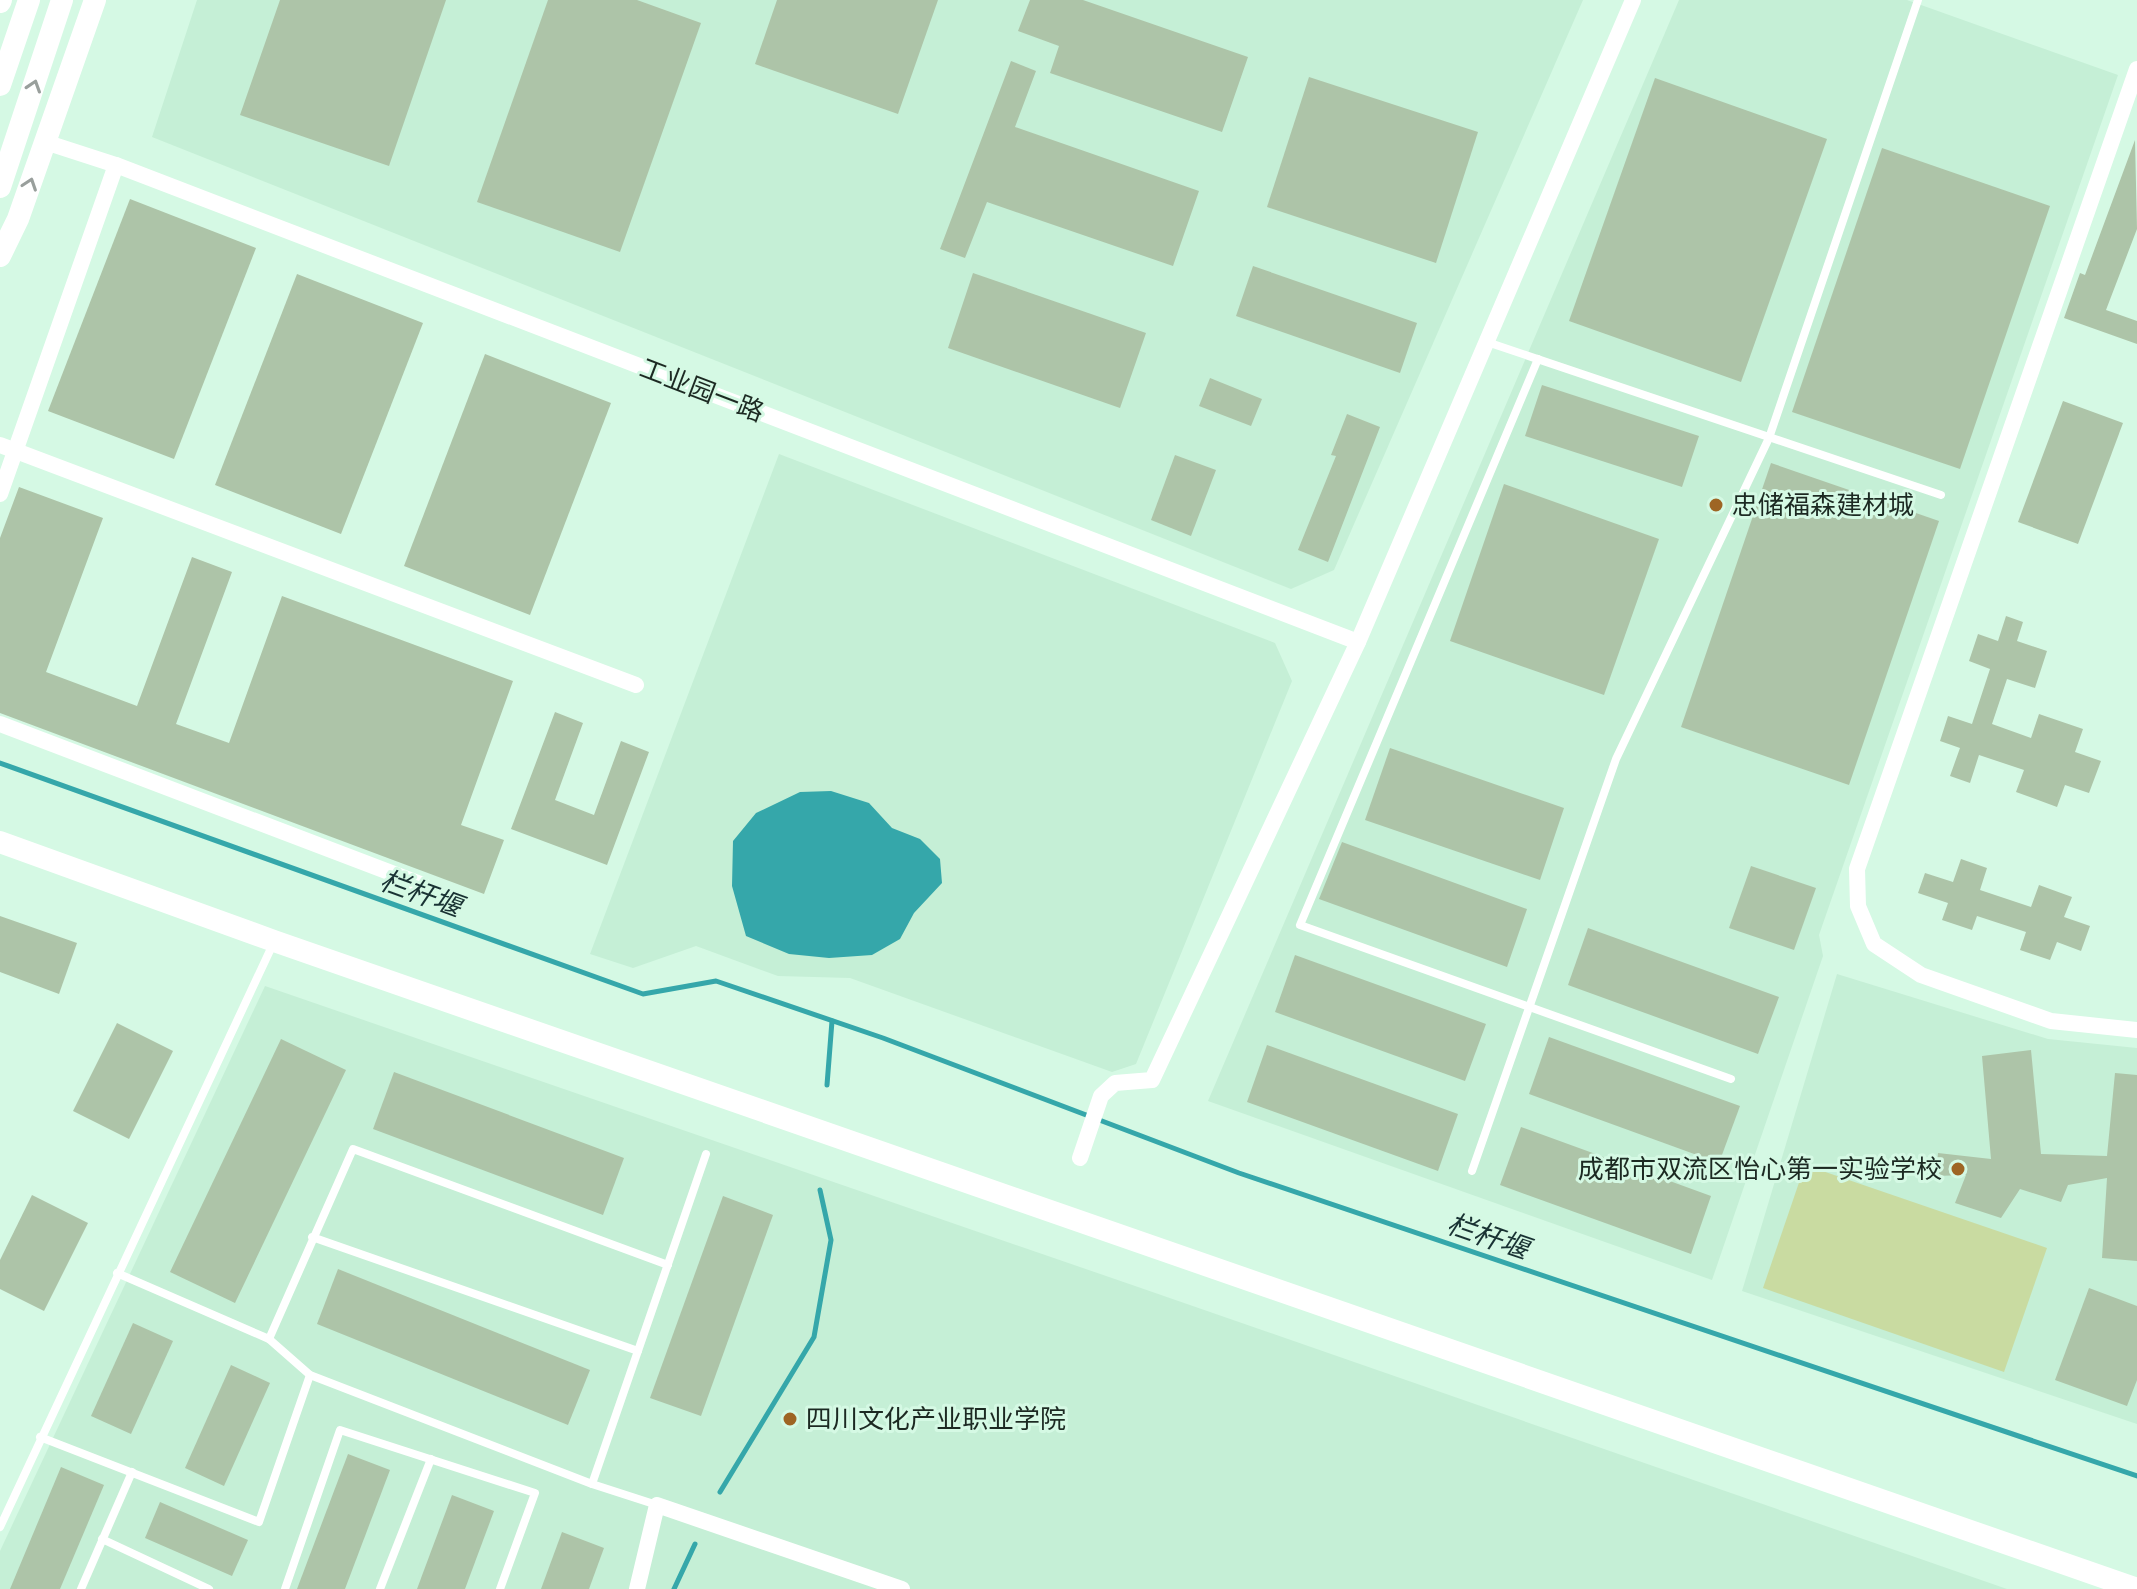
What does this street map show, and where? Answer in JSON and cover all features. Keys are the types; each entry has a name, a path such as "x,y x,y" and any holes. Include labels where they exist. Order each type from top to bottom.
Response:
{"street":[{"path":"0,85 29,0"},
{"path":"0,187 62,0"},
{"path":"0,256 18,219 95,0"},
{"path":"1080,1158 1101,1096 1115,1083 1152,1080 1358,642 1633,0"},
{"path":"2137,69 1857,869 1858,906 1874,944 1921,975 2051,1021 2137,1030"},
{"name":"工业园一路","path":"45,142 116,165 1358,642"},
{"path":"0,494 8,448 116,165"},
{"path":"8,448 636,685"},
{"path":"0,724 423,885"},
{"path":"0,842 274,941 2137,1589"},
{"path":"637,1589 657,1505 902,1589"}],"lane":[{"path":"1472,1171 1616,759 1769,438 1918,0"},
{"path":"1486,342 1941,495"},
{"path":"1538,359 1300,925 1731,1079"},
{"path":"0,1527 274,941"},
{"path":"269,1339 353,1149 668,1265"},
{"path":"592,1484 706,1154"},
{"path":"312,1237 638,1351"},
{"path":"117,1273 269,1339 310,1375 592,1484 657,1505"},
{"path":"40,1437 259,1522 310,1375"},
{"path":"285,1589 340,1430 535,1493 500,1589"},
{"path":"380,1589 431,1459"},
{"path":"81,1589 132,1472"},
{"path":"102,1539 209,1589"}],"shaded area":[{"path":"197,0 1583,0 1334,570 1291,589 152,137"},
{"name":"忠储福森建材城","path":"1679,0 1907,0 2118,75 1819,935 1823,956 1712,1280 1208,1101"},
{"path":"779,454 1275,643 1292,681 1136,1064 1112,1072 850,978 778,976 696,946 633,968 590,954"},
{"name":"成都市双流区怡心第一实验学校","path":"1837,974 2048,1039 2137,1048 2137,1424 1742,1291"},
{"name":"四川文化产业职业学院","path":"265,986 2007,1589 0,1589 0,1551"},
{"path":"1805,1165 2047,1248 2004,1372 1763,1288"}],"water":[{"path":"831,791 869,803 892,828 920,839 940,859 942,883 914,913 900,939 872,955 829,958 789,954 746,936 732,886 733,841 756,813 800,792"}],"building":[{"path":"280,0 446,0 389,166 240,115"},
{"path":"548,0 637,0 701,23 620,252 477,202"},
{"path":"777,0 938,0 898,114 755,64"},
{"path":"1030,0 1083,0 1248,57 1222,132 1050,73 1059,46 1018,31"},
{"path":"1011,61 1036,71 1015,127 1199,191 1173,266 987,202 965,258 940,249"},
{"path":"1309,77 1478,132 1436,263 1267,207"},
{"path":"1655,78 1827,139 1741,382 1569,321"},
{"path":"2135,140 2137,229 2106,310 2137,321 2137,344 2064,318 2080,273 2085,275"},
{"path":"1882,148 2050,206 1960,469 1792,412"},
{"path":"130,199 256,248 174,459 48,411"},
{"path":"1253,266 1417,323 1400,373 1236,316"},
{"path":"973,273 1146,333 1120,408 948,348"},
{"path":"297,274 423,323 341,534 215,485"},
{"path":"485,354 611,403 530,615 404,566"},
{"path":"1210,378 1262,399 1251,426 1199,406"},
{"path":"1542,385 1699,436 1682,487 1525,436"},
{"path":"2063,401 2123,423 2078,544 2018,522"},
{"path":"1347,414 1380,427 1328,562 1298,550 1336,456 1331,455"},
{"path":"1175,455 1216,470 1191,536 1151,520"},
{"path":"1771,463 1939,521 1849,785 1681,727"},
{"path":"1504,484 1659,539 1604,695 1450,641"},
{"path":"19,487 103,518 46,672 137,706 192,557 232,572 176,724 229,743 282,596 513,681 461,825 504,840 484,894 0,713 0,538"},
{"path":"2006,616 2023,622 2017,641 2047,651 2035,688 2007,679 1992,724 2031,738 2039,714 2083,729 2075,752 2101,761 2089,793 2065,785 2057,807 2016,792 2024,770 1979,755 1970,783 1950,776 1960,748 1940,741 1948,716 1972,724 1990,669 1969,661 1978,634 1998,641"},
{"path":"555,712 583,723 555,800 594,815 621,741 649,752 607,865 511,829"},
{"path":"1390,748 1564,808 1540,880 1365,820"},
{"path":"1342,842 1527,909 1507,967 1319,899"},
{"path":"1961,859 1987,868 1980,890 2031,907 2039,885 2072,897 2064,917 2090,926 2081,951 2057,942 2050,960 2020,950 2026,932 1977,916 1972,930 1942,920 1948,903 1918,893 1925,873 1953,882"},
{"path":"1751,866 1816,888 1794,950 1729,928"},
{"path":"0,916 77,943 59,994 0,972"},
{"path":"1588,928 1779,997 1758,1054 1568,985"},
{"path":"1295,955 1486,1024 1465,1081 1275,1012"},
{"path":"117,1023 173,1051 129,1139 73,1111"},
{"path":"1549,1037 1740,1106 1719,1163 1529,1094"},
{"path":"281,1039 346,1070 235,1303 170,1272"},
{"path":"1267,1045 1458,1114 1438,1171 1247,1102"},
{"path":"2031,1050 2041,1154 2107,1156 2115,1073 2137,1075 2137,1261 2102,1258 2107,1178 2068,1185 2061,1202 2020,1189 2001,1218 1955,1203 1966,1175 1936,1176 1938,1153 1991,1159 1982,1056"},
{"path":"394,1072 624,1158 603,1215 373,1129"},
{"path":"1521,1127 1711,1196 1691,1254 1500,1185"},
{"path":"32,1195 88,1223 44,1311 0,1289 0,1260"},
{"path":"723,1196 773,1215 701,1416 650,1398"},
{"path":"338,1269 590,1370 568,1425 317,1324"},
{"path":"2089,1288 2137,1306 2137,1380 2127,1406 2055,1380"},
{"path":"133,1323 173,1341 131,1434 91,1416"},
{"path":"231,1365 270,1383 224,1486 185,1468"},
{"path":"348,1454 390,1470 345,1589 297,1589"},
{"path":"61,1467 104,1485 60,1589 10,1589"},
{"path":"452,1495 494,1511 465,1589 417,1589"},
{"path":"160,1502 248,1540 232,1576 145,1538"},
{"path":"562,1532 604,1548 589,1589 541,1589"}],"waterway":[{"name":"栏杆堰","path":"0,763 643,994 716,981 883,1038 1239,1173 2137,1476"},
{"name":"栏杆堰","path":"827,1085 832,1021"},
{"name":"栏杆堰","path":"720,1492 814,1337 831,1240 820,1190"},
{"name":"栏杆堰","path":"674,1589 695,1544"}],"place":[{"name":"忠储福森建材城","path":"1716,505"},
{"name":"成都市双流区怡心第一实验学校","path":"1958,1169"},
{"name":"四川文化产业职业学院","path":"790,1419"}]}
